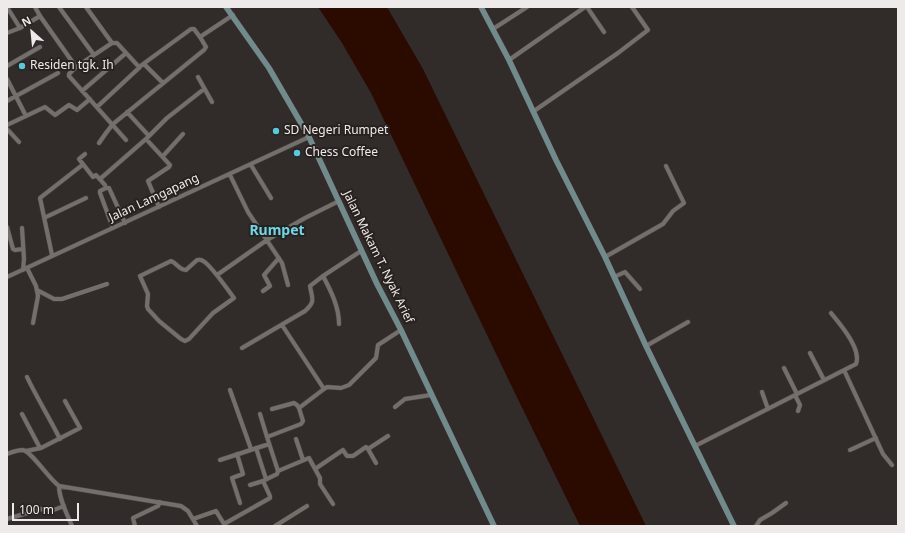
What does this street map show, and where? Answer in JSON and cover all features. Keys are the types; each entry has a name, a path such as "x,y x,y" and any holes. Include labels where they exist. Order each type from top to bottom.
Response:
{"street":[{"path":"7,7 20,28"},
{"path":"35,7 76,67"},
{"path":"59,7 94,55"},
{"path":"86,7 112,43"},
{"name":"Jalan Makam T. Nyak Arief","path":"226,7 269,68 309,137 361,251 401,330 494,526"},
{"path":"481,7 536,110 556,160 616,275 646,346 697,445 734,526"},
{"path":"494,29 527,7"},
{"path":"509,60 586,7 604,32"},
{"path":"536,110 618,53 648,30 632,7"},
{"path":"200,37 232,15"},
{"path":"7,33 20,28 40,16"},
{"path":"97,107 142,66 191,29 194,29 200,37 206,47 204,50 113,124 99,143"},
{"path":"126,140 69,76 69,74 76,67 112,43 117,43 138,66 142,66 163,83"},
{"path":"7,66 40,47"},
{"path":"82,90 126,53"},
{"path":"7,101 58,73"},
{"path":"198,77 212,102"},
{"path":"7,80 26,116"},
{"path":"100,179 148,138 172,114 204,89"},
{"path":"7,124 45,107 55,115 69,105 77,110 90,99"},
{"path":"127,112 170,163 170,166 150,179 148,183 159,207"},
{"path":"7,129 19,142"},
{"path":"163,156 183,134"},
{"name":"Jalan Lamgapang","path":"7,277 197,188 230,175 309,137"},
{"path":"85,154 79,159 93,177 96,175 105,185"},
{"path":"251,165 271,198"},
{"path":"52,255 40,198 80,166"},
{"path":"606,256 663,224 673,211 684,203 666,166"},
{"path":"230,175 248,212 282,263 288,285"},
{"path":"113,228 100,193 100,191 106,188 108,188 125,223"},
{"path":"44,218 86,198"},
{"path":"217,275 267,240 338,201"},
{"path":"7,227 13,249 23,249"},
{"path":"22,228 25,269 37,290 38,301 33,323"},
{"path":"242,348 310,307 313,297 310,286 361,251"},
{"path":"263,291 270,286 264,275 279,258"},
{"path":"197,260 204,261 217,275 234,298 213,313 187,341 181,339 172,332 147,307 148,296 140,276 170,261 174,262 181,269 186,270 197,260"},
{"path":"616,275 623,272 628,274 640,289"},
{"path":"323,276 339,316 339,324"},
{"path":"37,290 54,299 62,299 107,284"},
{"path":"697,445 856,364 857,360 854,346 848,335 831,313"},
{"path":"646,346 688,322"},
{"path":"282,325 324,389"},
{"path":"300,408 327,386 341,388 349,385 376,358 378,345 401,330"},
{"path":"810,353 824,380"},
{"path":"784,368 800,405 798,411"},
{"path":"844,370 883,454 892,465"},
{"path":"27,377 38,401 45,409 60,439"},
{"path":"230,390 251,449"},
{"path":"762,392 768,409"},
{"path":"395,407 405,399 431,395"},
{"path":"7,454 20,450 26,451 40,448 80,428 65,401"},
{"path":"267,437 301,424 303,421 300,408 297,404 294,403 272,409"},
{"path":"22,414 40,448"},
{"path":"260,414 278,471"},
{"path":"315,469 343,450 347,456 353,456 366,447 368,449 388,436"},
{"path":"850,450 876,438"},
{"path":"296,439 303,460"},
{"path":"220,460 269,444"},
{"path":"193,519 215,511 217,512 222,525 270,498 256,448"},
{"path":"368,449 376,463"},
{"path":"26,451 53,482 59,486 181,506 193,519 197,526"},
{"path":"237,454 244,474 232,478 240,503"},
{"path":"250,485 265,480 276,474 278,471 309,458 320,478 320,484 333,504"},
{"path":"59,486 59,491 72,526"},
{"path":"135,526 133,518 158,506 160,502"},
{"path":"756,526 760,520 786,503"},
{"path":"7,519 41,508 50,512 64,506"},
{"path":"276,526 307,506"}],"shaded area":[{"path":"318,7 387,7 423,69 646,526 580,526 371,93 342,43"}],"place":[{"name":"Residen tgk. Ih","path":"22,66"},
{"name":"SD Negeri Rumpet","path":"276,131"},
{"name":"Chess Coffee","path":"297,153"}],"district":[{"name":"Rumpet","path":"277,231"}]}
